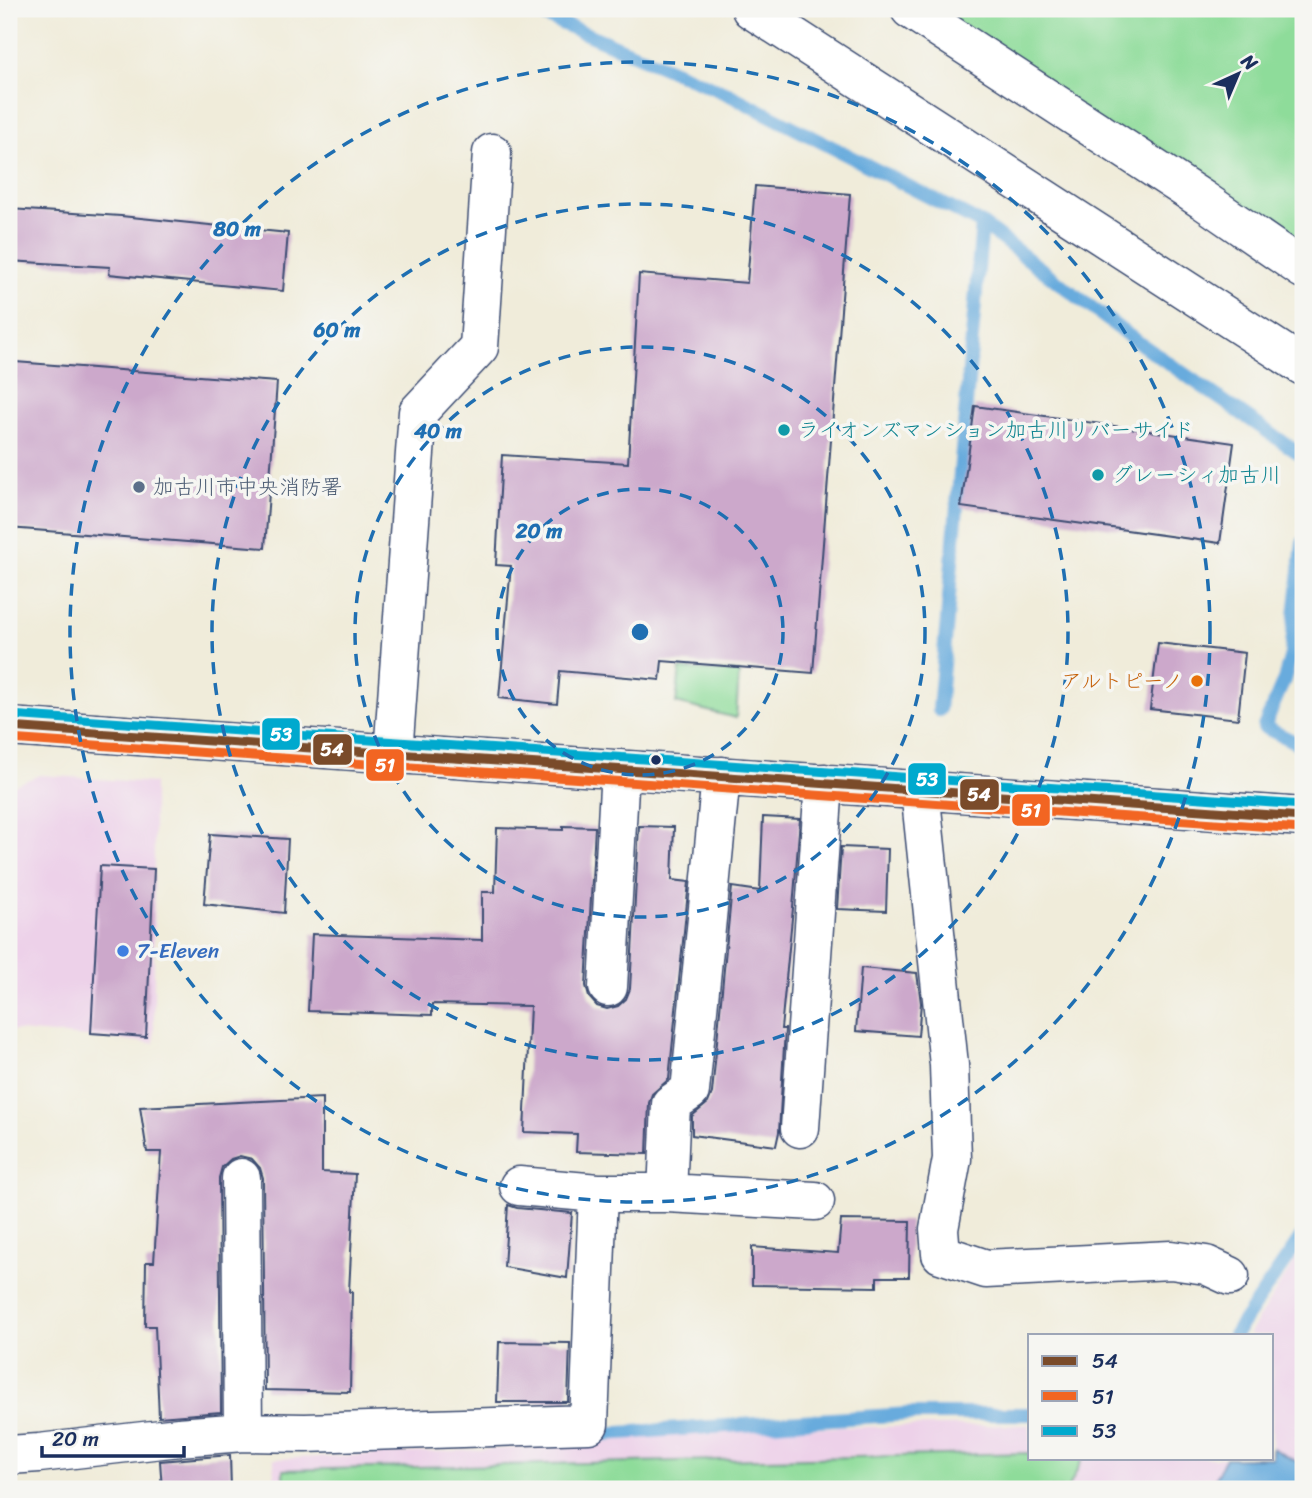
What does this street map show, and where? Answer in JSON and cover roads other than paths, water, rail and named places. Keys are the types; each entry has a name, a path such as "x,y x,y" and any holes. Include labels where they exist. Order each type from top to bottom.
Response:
{"street":[{"path":"751,9 1303,366"},
{"path":"910,9 1303,269"},
{"path":"393,754 418,412 479,347 492,153"},
{"path":"9,727 1303,817"},
{"path":"608,987 620,769"},
{"path":"667,1193 671,1104 690,1091 721,776"},
{"path":"800,1128 824,783"},
{"path":"920,790 949,1065 952,1158 939,1229 941,1254 986,1269 1172,1244 1230,1276"},
{"path":"241,1178 243,1432"},
{"path":"519,1186 598,1193 667,1193 815,1201"},
{"path":"9,1455 243,1432 304,1433 589,1424 598,1193"}],"water":[{"path":"1274,1449 1303,1465 1303,1489 1209,1489 1225,1460 1274,1460"}],"waterway":[{"path":"528,9 728,94 982,224 939,710"},
{"path":"982,224 1125,333 1303,456"},
{"path":"1303,543 1291,654 1284,680 1264,727 1303,746"},
{"path":"1235,1334 1303,1235"},
{"path":"588,1435 909,1414 1028,1414"}],"place":[{"name":"ライオンズマンション加古川リバーサイド","path":"784,430"},
{"name":"グレーシィ加古川","path":"1098,475"},
{"name":"加古川市中央消防署","path":"139,487"},
{"name":"アルトピーノ","path":"1197,681"},
{"name":"7-Eleven","path":"123,951"}]}
